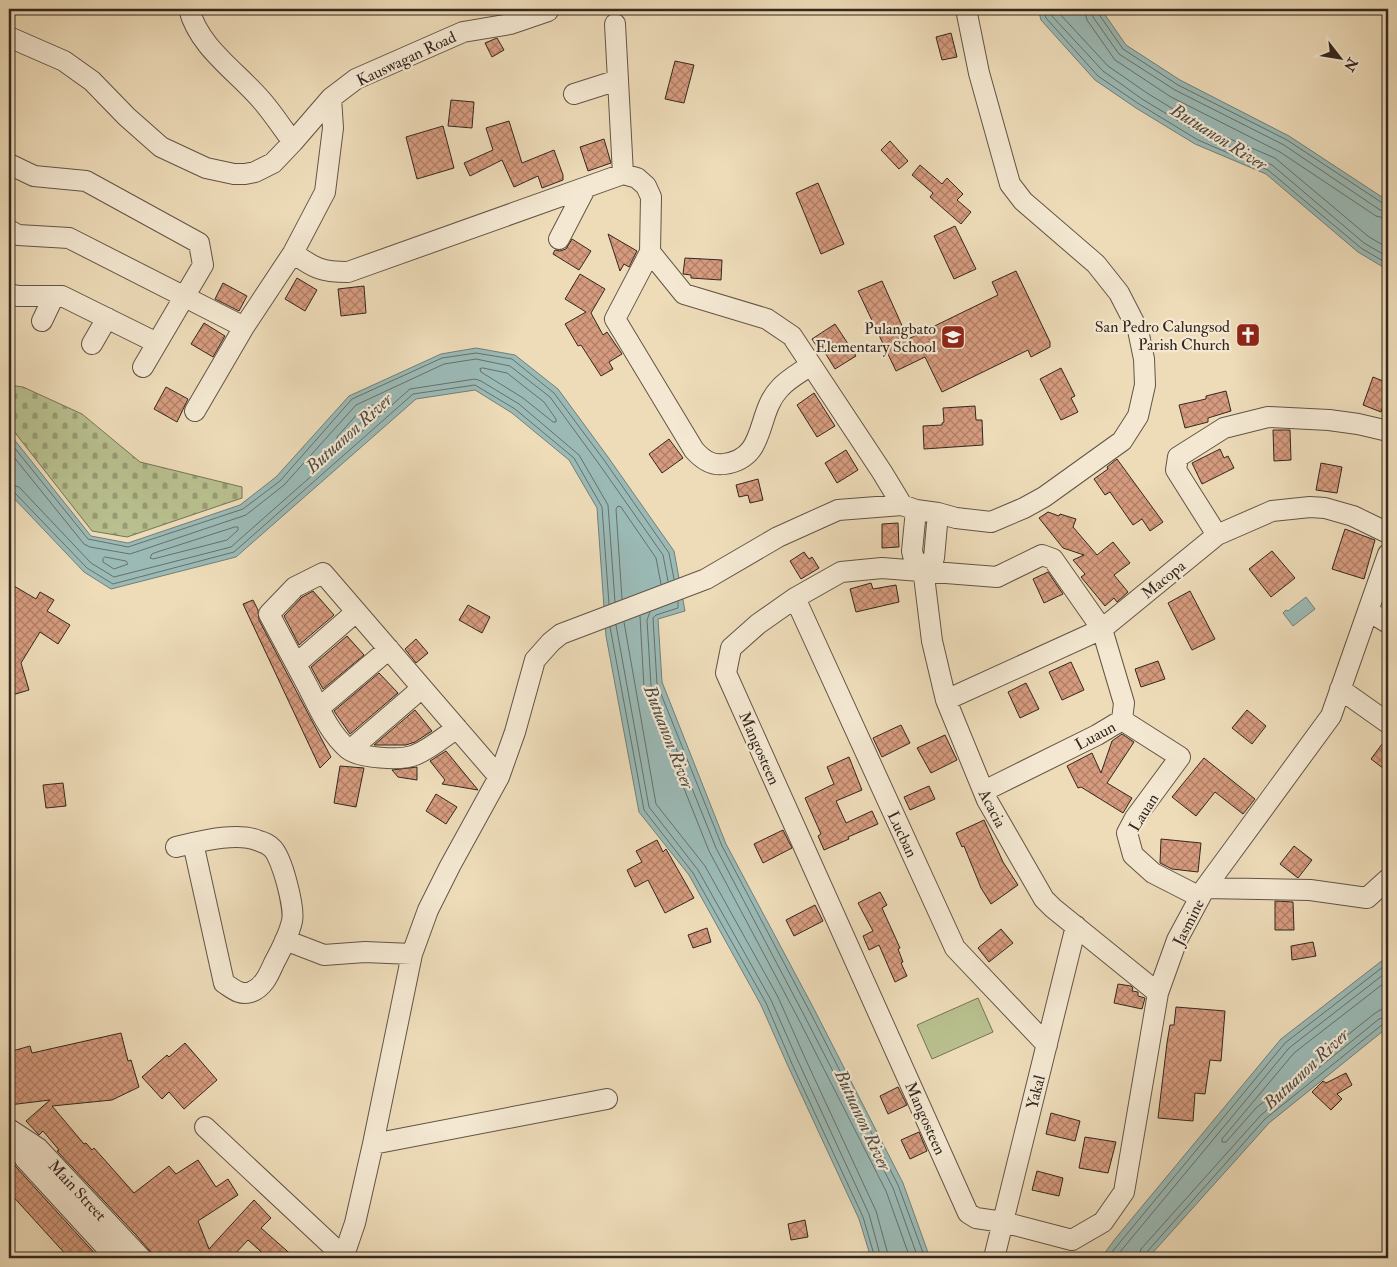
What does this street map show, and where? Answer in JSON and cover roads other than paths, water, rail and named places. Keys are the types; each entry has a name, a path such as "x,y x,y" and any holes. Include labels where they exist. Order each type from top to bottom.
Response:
{"street":[{"path":"188,9 209,47 263,102 293,142"},
{"name":"Kauswagan Road","path":"9,37 64,62 92,81 127,117 161,147 206,168 234,174 255,172 273,163 331,98 356,79 463,32 509,16 548,11 549,9"},
{"path":"205,1127 344,1258 356,1223 374,1144 412,954 428,910 445,874 499,777 515,732 535,660 551,642 560,634 706,580 778,537 838,510 909,508 956,518 991,522 1044,497 1122,441 1138,416 1145,385 1144,358 1138,330 1119,293 1096,264 1023,200 1010,184 979,73 966,9"},
{"path":"615,24 623,174"},
{"path":"574,94 618,80"},
{"path":"195,412 244,327 293,253 325,192 333,128 331,98"},
{"path":"9,164 34,176 86,181 199,243 204,266 184,296 143,367"},
{"path":"293,253 312,267 329,272 348,272 623,174 637,178 646,186 651,198 650,252 615,320 694,450 706,462 717,465 738,461 748,455 754,446 770,403 780,388 811,365"},
{"path":"559,240 585,189"},
{"path":"9,230 18,235 69,238 244,327"},
{"path":"650,252 684,294 767,320 792,336 882,472 909,508 912,551 914,559 924,570 934,558 938,513"},
{"path":"9,294 18,296 62,296 157,343"},
{"path":"42,321 54,296"},
{"path":"92,344 107,318"},
{"path":"1217,535 1176,470 1176,464 1178,457 1224,428 1268,416 1329,420 1388,431"},
{"name":"Macopa","path":"946,700 1102,629 1217,535 1272,510 1310,507 1325,508 1353,516 1388,533"},
{"name":"Jasmine","path":"1003,1222 1072,1240 1103,1222 1124,1192 1158,993 1177,940 1202,893 1331,716 1388,554"},
{"name":"Mangosteen","path":"1003,1222 976,1218 968,1213 726,673 731,648 758,624 796,598 841,572 882,568 997,577 1042,555 1053,560 1102,629"},
{"name":"Acacia","path":"924,570 932,641 946,700 984,791 1044,899 1158,993"},
{"path":"457,728 416,754 399,759 383,758 350,750 336,737 269,614 295,587 323,573 356,612 389,649 422,688 457,728 499,777"},
{"name":"Lucban","path":"796,598 955,948 1046,1045"},
{"path":"1368,611 1388,623"},
{"path":"296,664 356,612"},
{"name":"Luaun","path":"984,791 1097,735 1122,720 1124,703 1102,629"},
{"path":"319,708 389,649"},
{"path":"350,750 422,688"},
{"path":"1340,689 1388,723"},
{"name":"Lauan","path":"1122,720 1180,757 1127,833 1133,855 1153,873 1202,893"},
{"path":"234,836 257,840 273,849 284,871 293,906 293,920 286,940 263,984 252,992 238,992 224,982 184,845 234,836"},
{"path":"1202,893 1310,890 1367,898 1388,879"},
{"name":"Yakal","path":"994,1258 1076,926"},
{"path":"286,940 324,954 365,952 412,954"},
{"path":"374,1144 606,1099"},
{"name":"Main Street","path":"9,1130 25,1159 116,1258"},
{"name":"Main Street","path":"9,1130 38,1148 141,1258"}],"water":[{"name":"Butuanon River","path":"1038,9 1101,9 1126,45 1180,80 1289,136 1388,201 1388,270 1358,252 1266,174 1195,144 1095,80 1041,20"},
{"name":"Butuanon River","path":"476,348 515,355 558,389 674,551 685,611 658,619 662,682 726,844 814,1009 903,1183 930,1258 871,1258 859,1219 761,1005 689,875 639,812 606,636 597,508 569,460 512,413 475,390 416,399 236,557 111,589 84,572 9,493 9,433 91,536 128,543 240,505 276,477 349,396 441,354"},
{"path":"1306,597 1315,609 1293,626 1283,613"},
{"name":"Butuanon River","path":"1388,956 1388,1027 1269,1123 1148,1258 1101,1258 1281,1039"}],"place":[{"name":"San Pedro Calungsod Parish Church","path":"1248,335"},
{"name":"Pulangbato Elementary School","path":"953,337"}]}
